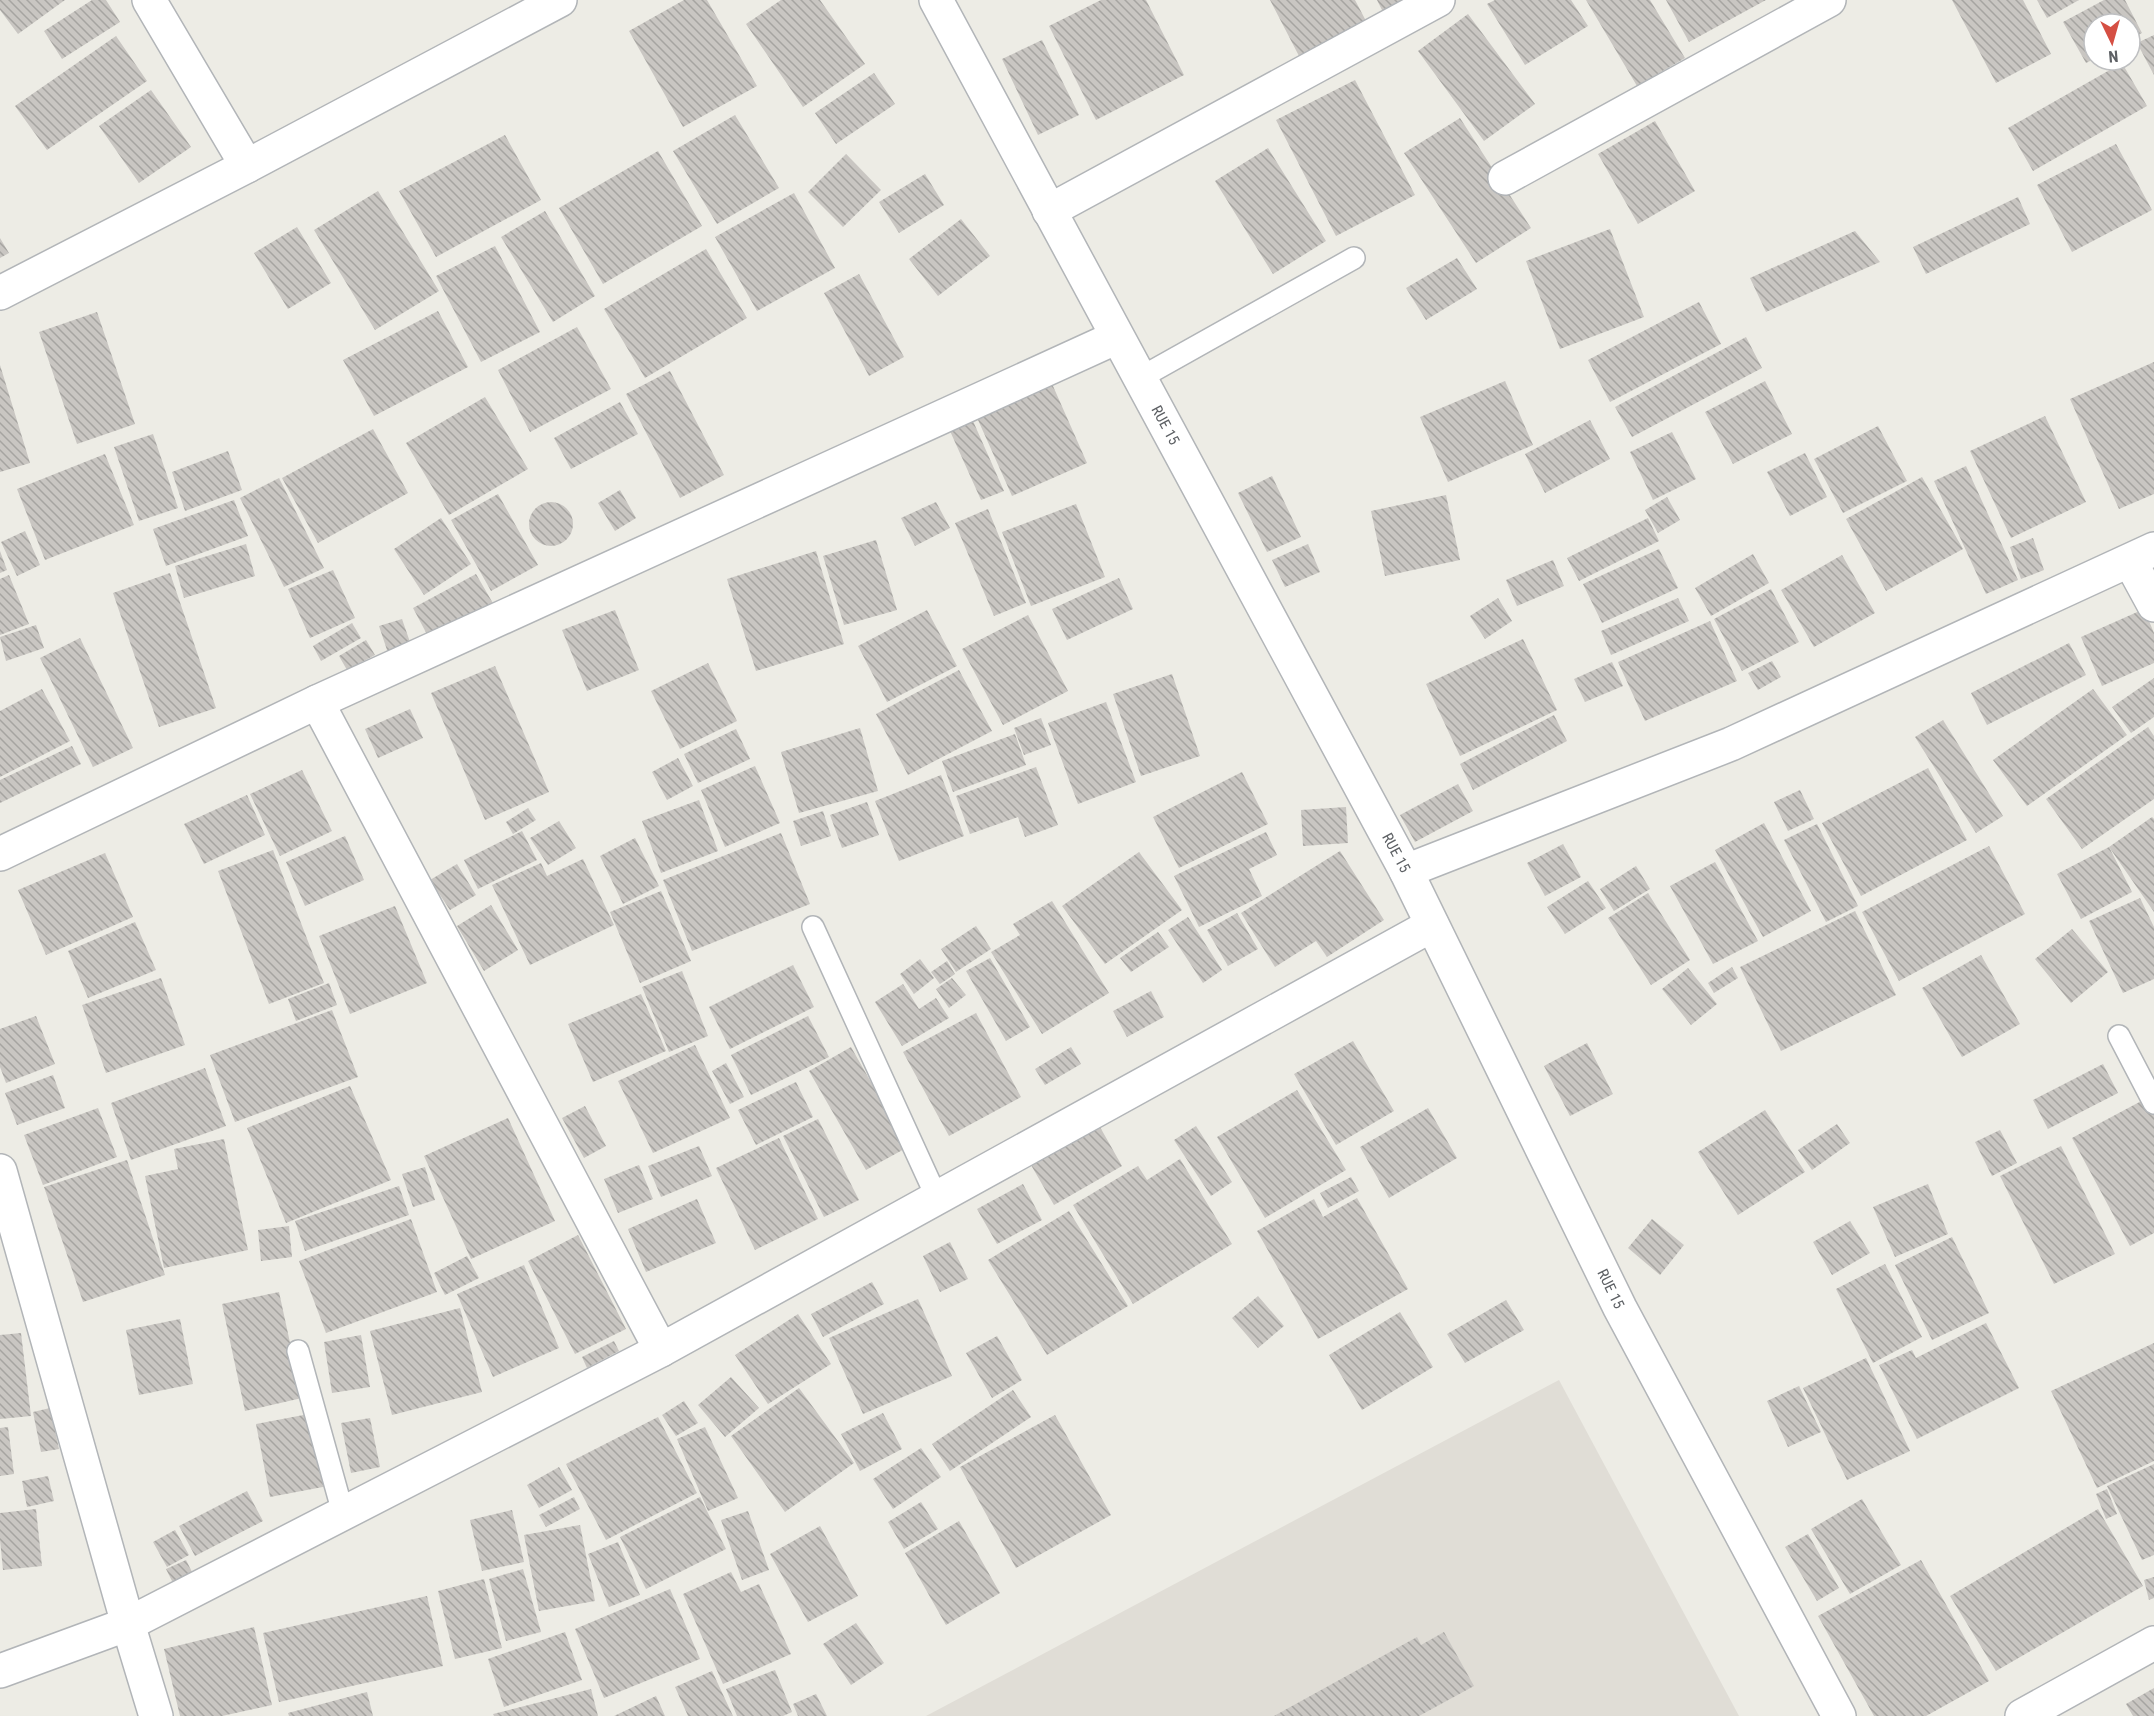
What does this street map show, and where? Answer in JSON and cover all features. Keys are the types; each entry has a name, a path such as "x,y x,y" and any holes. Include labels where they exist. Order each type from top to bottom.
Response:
{"street":[{"path":"149,0 248,166"},
{"path":"0,293 248,166 560,0"},
{"name":"RUE 15","path":"936,0 1406,871 1620,1308 1839,1716"},
{"path":"1049,211 1438,0"},
{"path":"1505,178 1829,0"},
{"path":"0,854 317,702 1117,337"},
{"path":"1406,871 1731,744 2142,555 2154,605"},
{"path":"317,702 661,1350"},
{"path":"0,1671 128,1624 661,1350 1432,925"},
{"path":"0,1171 156,1716"},
{"path":"2022,1716 2154,1643"}],"lane":[{"path":"1140,378 1354,258"},
{"path":"813,927 937,1198"},
{"path":"2119,1036 2154,1102"},
{"path":"298,1351 343,1513"}],"shaded area":[{"path":"1559,1380 1739,1716 926,1716"}],"building":[{"path":"0,0 65,0 18,34 0,10"},
{"path":"92,0 106,0 120,22 62,59 44,31"},
{"path":"684,0 707,0 757,86 683,127 629,31"},
{"path":"781,0 820,0 865,64 803,107 746,24"},
{"path":"1101,0 1146,0 1184,75 1096,120 1049,26"},
{"path":"1270,0 1355,0 1366,21 1299,56"},
{"path":"1377,0 1410,0 1384,14"},
{"path":"1495,0 1571,0 1588,26 1525,65 1487,4"},
{"path":"1586,0 1650,0 1685,58 1637,86"},
{"path":"1666,0 1766,0 1689,42"},
{"path":"1952,0 2023,0 2051,54 1996,83"},
{"path":"2037,0 2079,0 2047,18"},
{"path":"2104,0 2125,0 2131,12 2082,12 2082,56 2063,22"},
{"path":"1468,14 1535,104 1484,141 1418,51"},
{"path":"2154,35 2154,75 2142,52 2142,41"},
{"path":"116,36 147,81 47,150 15,106"},
{"path":"1042,40 1079,115 1038,135 1002,59"},
{"path":"2106,72 2127,72 2147,106 2033,171 2008,128"},
{"path":"874,73 895,104 836,144 815,113"},
{"path":"1355,80 1415,195 1336,236 1276,120"},
{"path":"151,90 191,147 139,183 99,126"},
{"path":"735,115 779,188 717,224 673,151"},
{"path":"1460,118 1531,228 1476,263 1404,153"},
{"path":"1655,121 1695,191 1638,224 1598,154"},
{"path":"505,135 541,200 436,257 399,191"},
{"path":"2116,144 2152,210 2072,252 2037,185"},
{"path":"1268,148 1326,241 1273,274 1215,181"},
{"path":"658,151 702,226 603,284 559,208"},
{"path":"846,154 881,190 843,227 808,192"},
{"path":"925,174 944,205 899,233 879,202"},
{"path":"378,191 439,291 375,330 314,230"},
{"path":"794,193 835,268 757,311 715,237"},
{"path":"2018,197 2030,224 1926,274 1913,247"},
{"path":"545,211 595,296 553,322 501,237"},
{"path":"961,219 990,256 938,296 909,259"},
{"path":"297,227 331,283 288,309 254,253"},
{"path":"1610,229 1644,317 1560,349 1526,261"},
{"path":"1855,231 1880,262 1766,312 1750,278"},
{"path":"0,238 9,253 0,258"},
{"path":"495,246 540,332 481,362 436,276"},
{"path":"706,249 747,318 645,378 604,309"},
{"path":"1457,258 1477,289 1426,320 1406,288"},
{"path":"859,274 904,357 869,376 824,293"},
{"path":"1699,302 1721,344 1610,402 1588,360"},
{"path":"438,311 468,367 374,416 343,360"},
{"path":"97,312 135,424 77,444 39,332"},
{"path":"577,327 611,389 530,432 498,370"},
{"path":"1746,337 1762,368 1632,437 1615,407"},
{"path":"2154,362 2154,494 2119,509 2070,399"},
{"path":"0,365 30,463 0,472"},
{"path":"670,371 724,475 680,498 626,394"},
{"path":"1049,377 1087,463 1012,496 974,411"},
{"path":"1505,381 1533,445 1448,482 1420,417"},
{"path":"1765,381 1792,434 1733,464 1705,412"},
{"path":"485,397 528,469 449,515 406,443"},
{"path":"620,402 638,434 571,469 554,438"},
{"path":"2045,416 2086,502 2011,538 1970,451"},
{"path":"1590,420 1610,459 1545,493 1525,454"},
{"path":"973,421 1004,491 981,500 950,431"},
{"path":"1878,426 1907,481 1843,513 1814,459"},
{"path":"373,429 408,493 318,543 282,478"},
{"path":"1672,432 1696,479 1653,500 1630,452"},
{"path":"153,434 178,508 139,521 114,447"},
{"path":"228,451 242,490 185,511 172,472"},
{"path":"1805,453 1827,497 1790,516 1767,472"},
{"path":"105,454 134,525 45,560 17,489"},
{"path":"1966,466 2018,580 1986,594 1934,481"},
{"path":"1272,476 1301,537 1267,552 1238,493"},
{"path":"1922,477 1963,549 1886,591 1846,519"},
{"path":"279,478 324,568 284,587 240,498"},
{"path":"620,490 636,518 615,531 598,503"},
{"path":"498,494 538,565 491,591 451,520"},
{"path":"1446,495 1460,560 1385,576 1371,511"},
{"path":"1667,497 1680,520 1658,533 1645,510"},
{"path":"234,500 248,536 166,566 153,529"},
{"path":"551,502 567,508 573,524 567,540 551,546 535,540 529,524 535,508"},
{"path":"936,502 950,528 915,546 901,518"},
{"path":"1076,504 1105,577 1031,606 1002,532"},
{"path":"988,509 1026,603 994,616 955,523"},
{"path":"441,518 471,564 424,595 394,549"},
{"path":"1648,518 1659,541 1579,581 1567,558"},
{"path":"25,531 40,565 17,576 1,542"},
{"path":"2033,538 2044,570 2021,579 2010,547"},
{"path":"876,540 897,610 844,625 823,556"},
{"path":"246,544 255,576 184,598 175,566"},
{"path":"1308,544 1320,572 1285,587 1272,560"},
{"path":"1659,549 1678,588 1602,623 1583,584"},
{"path":"0,551 7,570 0,573"},
{"path":"816,551 844,644 756,671 727,579"},
{"path":"1753,554 1769,583 1711,616 1695,588"},
{"path":"1842,555 1875,613 1814,647 1781,590"},
{"path":"1553,560 1564,586 1517,606 1506,580"},
{"path":"333,570 355,618 310,638 288,589"},
{"path":"170,573 216,708 159,727 113,593"},
{"path":"476,574 494,605 430,640 413,608"},
{"path":"9,575 29,624 0,635 0,579"},
{"path":"1119,578 1133,609 1067,640 1052,609"},
{"path":"1771,589 1799,642 1742,671 1714,619"},
{"path":"1498,598 1512,621 1485,639 1470,616"},
{"path":"1678,598 1689,621 1611,655 1601,631"},
{"path":"2144,609 2154,633 2154,663 2102,686 2081,637"},
{"path":"615,610 639,670 587,691 562,630"},
{"path":"927,610 957,666 887,702 858,646"},
{"path":"1028,615 1068,691 1003,725 962,649"},
{"path":"402,619 411,645 388,653 379,626"},
{"path":"1710,621 1737,681 1645,721 1618,662"},
{"path":"352,623 361,638 321,661 313,646"},
{"path":"36,625 44,648 6,661 0,637"},
{"path":"80,638 133,748 93,767 40,658"},
{"path":"1523,639 1557,710 1460,756 1426,684"},
{"path":"366,640 375,655 347,670 339,656"},
{"path":"2069,643 2086,675 1987,725 1971,693"},
{"path":"1772,661 1781,677 1758,690 1748,673"},
{"path":"1612,662 1623,686 1585,702 1574,679"},
{"path":"708,663 737,721 680,749 651,691"},
{"path":"495,666 549,792 485,820 431,693"},
{"path":"959,670 992,731 908,775 876,714"},
{"path":"1172,674 1200,756 1141,776 1113,694"},
{"path":"2154,678 2154,717 2131,733 2112,707"},
{"path":"42,689 70,741 0,777 0,711"},
{"path":"2093,689 2127,735 2027,806 1993,760"},
{"path":"1106,702 1136,782 1078,804 1048,723"},
{"path":"410,709 423,738 378,758 365,729"},
{"path":"1554,715 1567,741 1473,790 1460,764"},
{"path":"1041,718 1051,745 1024,755 1014,728"},
{"path":"1943,720 2003,816 1976,833 1915,737"},
{"path":"2148,727 2154,736 2154,799 2082,849 2046,799"},
{"path":"860,728 878,791 799,813 781,752"},
{"path":"736,729 750,759 698,783 684,754"},
{"path":"1015,734 1026,765 953,792 942,761"},
{"path":"72,746 81,764 0,803 0,780"},
{"path":"678,758 693,786 667,800 652,772"},
{"path":"755,766 780,823 725,847 701,790"},
{"path":"1036,767 1058,825 1025,837 1018,817 970,834 956,796"},
{"path":"1928,768 1967,840 1861,896 1822,823"},
{"path":"302,770 332,831 280,856 250,794"},
{"path":"1242,772 1268,824 1179,868 1153,817"},
{"path":"941,775 964,836 899,861 875,801"},
{"path":"1458,784 1473,811 1415,842 1400,815"},
{"path":"1800,790 1814,819 1788,831 1774,802"},
{"path":"247,795 265,835 204,864 184,824"},
{"path":"699,800 718,851 661,873 642,821"},
{"path":"867,802 879,835 842,848 830,815"},
{"path":"1346,807 1348,843 1303,846 1301,810"},
{"path":"528,808 536,820 513,834 506,822"},
{"path":"823,811 831,836 801,846 793,821"},
{"path":"2152,817 2154,819 2154,912 2109,847"},
{"path":"559,821 576,848 548,865 530,838"},
{"path":"1764,823 1811,911 1763,937 1715,850"},
{"path":"1817,824 1858,906 1826,922 1784,840"},
{"path":"522,831 537,860 478,889 464,860"},
{"path":"1266,832 1277,855 1249,869 1262,896 1199,927 1174,876"},
{"path":"781,833 810,904 692,951 663,880"},
{"path":"345,836 364,880 305,906 286,862"},
{"path":"635,838 659,886 623,904 600,856"},
{"path":"1563,844 1581,877 1545,896 1527,863"},
{"path":"1989,846 2025,914 1899,981 1862,912"},
{"path":"2109,847 2132,892 2081,919 2057,874"},
{"path":"273,850 324,983 269,1004 218,871"},
{"path":"1340,851 1384,920 1327,957 1316,941 1275,967 1241,913"},
{"path":"1139,852 1182,910 1105,964 1062,906"},
{"path":"105,853 133,917 46,955 18,890"},
{"path":"583,859 614,925 530,965 492,885 541,863 547,876"},
{"path":"1715,862 1758,941 1713,964 1670,886"},
{"path":"457,864 476,895 450,910 430,880"},
{"path":"1636,866 1650,889 1614,911 1600,889"},
{"path":"1588,881 1606,908 1565,934 1547,907"},
{"path":"661,891 691,961 640,983 610,912"},
{"path":"1648,893 1690,960 1651,985 1608,918"},
{"path":"2140,898 2154,927 2154,979 2123,993 2089,921"},
{"path":"1052,901 1109,993 1042,1034 991,952 1020,935 1013,924"},
{"path":"491,905 518,950 484,971 457,926"},
{"path":"395,906 427,983 350,1014 319,936"},
{"path":"1855,911 1896,995 1781,1051 1740,967"},
{"path":"1237,913 1258,949 1228,966 1207,930"},
{"path":"1188,917 1222,970 1203,983 1168,930"},
{"path":"135,922 156,970 88,998 68,951"},
{"path":"976,926 991,949 956,972 941,949"},
{"path":"2072,929 2108,972 2071,1003 2035,959"},
{"path":"1158,932 1169,947 1131,972 1120,958"},
{"path":"1981,955 2020,1024 1962,1057 1922,988"},
{"path":"990,958 1030,1027 1006,1041 966,971"},
{"path":"920,959 934,978 914,994 900,974"},
{"path":"947,961 955,974 940,984 931,972"},
{"path":"793,965 814,1007 730,1049 709,1007"},
{"path":"1732,967 1738,978 1714,993 1708,983"},
{"path":"1688,968 1717,1004 1691,1025 1662,989"},
{"path":"682,971 708,1036 669,1052 642,987"},
{"path":"161,978 185,1045 106,1073 82,1005"},
{"path":"952,978 966,995 949,1008 936,989"},
{"path":"329,983 337,1005 296,1021 288,999"},
{"path":"903,984 919,1009 936,998 949,1018 902,1046 875,1002"},
{"path":"1151,991 1164,1017 1127,1037 1113,1011"},
{"path":"641,994 666,1051 593,1082 568,1024"},
{"path":"332,1010 358,1077 235,1122 210,1055"},
{"path":"976,1013 1021,1097 949,1136 903,1052"},
{"path":"36,1016 55,1064 6,1083 0,1067 0,1029"},
{"path":"808,1016 829,1057 751,1095 731,1055"},
{"path":"1353,1041 1394,1111 1336,1145 1294,1074"},
{"path":"1587,1043 1613,1094 1570,1116 1544,1066"},
{"path":"695,1045 730,1118 653,1153 618,1081"},
{"path":"851,1047 908,1147 866,1170 809,1071"},
{"path":"1071,1047 1081,1064 1045,1085 1035,1069"},
{"path":"726,1063 744,1097 730,1104 712,1071"},
{"path":"2103,1064 2118,1093 2048,1129 2033,1100"},
{"path":"205,1068 226,1126 131,1160 111,1103"},
{"path":"53,1075 65,1108 17,1125 5,1093"},
{"path":"796,1082 813,1117 756,1145 738,1110"},
{"path":"350,1086 391,1180 286,1223 247,1128"},
{"path":"1297,1090 1346,1170 1265,1218 1217,1137"},
{"path":"2147,1098 2154,1111 2154,1233 2130,1246 2072,1138"},
{"path":"585,1106 606,1146 584,1158 562,1118"},
{"path":"98,1108 117,1157 43,1185 24,1135"},
{"path":"1428,1108 1457,1158 1389,1198 1360,1147"},
{"path":"1765,1110 1805,1172 1738,1215 1698,1152"},
{"path":"508,1118 555,1221 471,1259 424,1156"},
{"path":"818,1119 859,1200 824,1217 783,1136"},
{"path":"1837,1124 1850,1143 1812,1170 1798,1150"},
{"path":"1196,1126 1232,1182 1211,1196 1174,1140"},
{"path":"1100,1127 1122,1166 1054,1205 1031,1165"},
{"path":"2000,1130 2017,1163 1992,1176 1975,1142"},
{"path":"779,1138 818,1219 755,1250 716,1168"},
{"path":"224,1139 248,1250 164,1268 145,1176 178,1169 174,1149"},
{"path":"699,1146 712,1176 661,1197 648,1166"},
{"path":"2061,1146 2115,1254 2054,1284 2000,1176"},
{"path":"1180,1159 1232,1244 1133,1304 1073,1205 1138,1166 1147,1180"},
{"path":"127,1160 165,1275 83,1302 44,1187"},
{"path":"639,1165 653,1199 618,1213 604,1179"},
{"path":"425,1167 435,1200 413,1207 402,1174"},
{"path":"1351,1177 1359,1191 1328,1208 1320,1193"},
{"path":"1023,1184 1042,1220 997,1244 977,1209"},
{"path":"1928,1184 1948,1234 1895,1257 1873,1207"},
{"path":"399,1186 409,1215 305,1251 295,1221"},
{"path":"1357,1198 1408,1289 1318,1339 1257,1231 1314,1199 1323,1217"},
{"path":"697,1199 716,1243 646,1272 628,1229"},
{"path":"1069,1211 1128,1306 1047,1355 988,1260"},
{"path":"411,1219 437,1292 326,1333 299,1261"},
{"path":"1652,1219 1684,1245 1660,1275 1628,1248"},
{"path":"1850,1221 1870,1253 1832,1275 1813,1242"},
{"path":"289,1226 292,1257 261,1261 258,1230"},
{"path":"578,1235 626,1329 575,1354 528,1261"},
{"path":"1952,1237 1989,1313 1932,1340 1895,1265"},
{"path":"950,1242 968,1279 940,1292 923,1256"},
{"path":"467,1256 479,1278 445,1295 434,1273"},
{"path":"1885,1264 1922,1337 1873,1363 1836,1289"},
{"path":"524,1265 559,1348 493,1377 457,1294"},
{"path":"872,1282 884,1304 823,1337 811,1314"},
{"path":"279,1292 302,1398 245,1411 222,1304"},
{"path":"1258,1296 1284,1326 1258,1348 1232,1318"},
{"path":"918,1299 952,1376 863,1414 829,1338"},
{"path":"1506,1300 1524,1330 1465,1363 1447,1334"},
{"path":"460,1308 482,1392 392,1415 370,1331"},
{"path":"1400,1312 1433,1367 1362,1410 1329,1355"},
{"path":"798,1314 831,1364 768,1404 735,1355"},
{"path":"180,1319 193,1384 139,1395 126,1330"},
{"path":"1986,1323 2019,1388 1917,1439 1879,1365 1912,1350 1916,1358"},
{"path":"21,1333 31,1416 0,1419 0,1335"},
{"path":"361,1335 370,1387 332,1393 324,1342"},
{"path":"997,1336 1022,1380 992,1398 966,1353"},
{"path":"614,1341 619,1351 587,1368 582,1357"},
{"path":"2154,1343 2154,1461 2097,1488 2051,1391"},
{"path":"1866,1358 1910,1451 1847,1480 1803,1388"},
{"path":"731,1377 759,1408 725,1437 698,1405"},
{"path":"1799,1386 1821,1432 1788,1447 1767,1401"},
{"path":"799,1388 854,1463 785,1512 731,1436"},
{"path":"1013,1390 1031,1417 950,1471 932,1444"},
{"path":"684,1401 698,1423 676,1436 662,1415"},
{"path":"50,1408 59,1449 41,1452 33,1412"},
{"path":"314,1413 328,1486 270,1497 256,1424"},
{"path":"883,1413 902,1449 860,1471 841,1434"},
{"path":"1055,1415 1111,1515 1016,1568 960,1467"},
{"path":"658,1417 697,1493 606,1540 566,1464"},
{"path":"370,1418 380,1467 351,1473 341,1423"},
{"path":"8,1427 14,1474 0,1476 0,1428"},
{"path":"705,1427 738,1498 708,1511 677,1439"},
{"path":"921,1448 941,1477 893,1509 873,1479"},
{"path":"2154,1464 2154,1555 2142,1560 2107,1486"},
{"path":"559,1467 572,1490 539,1508 527,1485"},
{"path":"48,1476 54,1501 27,1507 22,1481"},
{"path":"2107,1489 2117,1514 2106,1519 2096,1494"},
{"path":"247,1491 263,1521 195,1556 179,1526"},
{"path":"574,1497 580,1509 546,1527 539,1515"},
{"path":"700,1497 726,1549 646,1589 620,1537"},
{"path":"1862,1499 1901,1565 1850,1594 1811,1529"},
{"path":"921,1502 938,1529 904,1549 888,1522"},
{"path":"36,1509 42,1566 3,1570 0,1513"},
{"path":"2098,1509 2143,1586 1996,1671 1950,1596"},
{"path":"512,1510 524,1562 482,1571 470,1520"},
{"path":"748,1511 769,1570 742,1580 721,1520"},
{"path":"959,1521 1000,1593 946,1625 905,1553"},
{"path":"580,1525 595,1601 539,1611 524,1535"},
{"path":"820,1526 858,1596 808,1622 770,1554"},
{"path":"175,1530 189,1555 167,1567 153,1542"},
{"path":"1808,1534 1839,1588 1817,1601 1785,1547"},
{"path":"618,1542 640,1595 609,1607 588,1554"},
{"path":"186,1560 194,1576 174,1585 166,1569"},
{"path":"1921,1560 1989,1681 1926,1716 1874,1716 1818,1616"},
{"path":"523,1569 541,1632 506,1641 489,1579"},
{"path":"731,1572 741,1592 759,1584 791,1654 723,1684 683,1594"},
{"path":"2154,1577 2154,1598 2149,1600 2144,1580"},
{"path":"484,1579 502,1648 455,1659 438,1591"},
{"path":"670,1589 700,1659 604,1698 575,1629"},
{"path":"427,1596 443,1666 279,1702 263,1633"},
{"path":"856,1623 884,1663 851,1685 823,1644"},
{"path":"254,1627 272,1705 222,1716 180,1716 164,1649"},
{"path":"565,1632 582,1680 504,1707 488,1659"},
{"path":"1444,1632 1474,1686 1419,1716 1274,1716 1417,1637 1421,1645"},
{"path":"775,1670 792,1712 783,1716 737,1716 726,1689"},
{"path":"712,1671 733,1716 688,1716 675,1687"},
{"path":"2154,1688 2154,1716 2133,1716 2126,1704"},
{"path":"591,1689 598,1716 494,1716 493,1714"},
{"path":"367,1692 373,1716 289,1716 288,1713"},
{"path":"816,1694 827,1716 798,1716 793,1704"},
{"path":"656,1696 665,1716 614,1716"}]}
